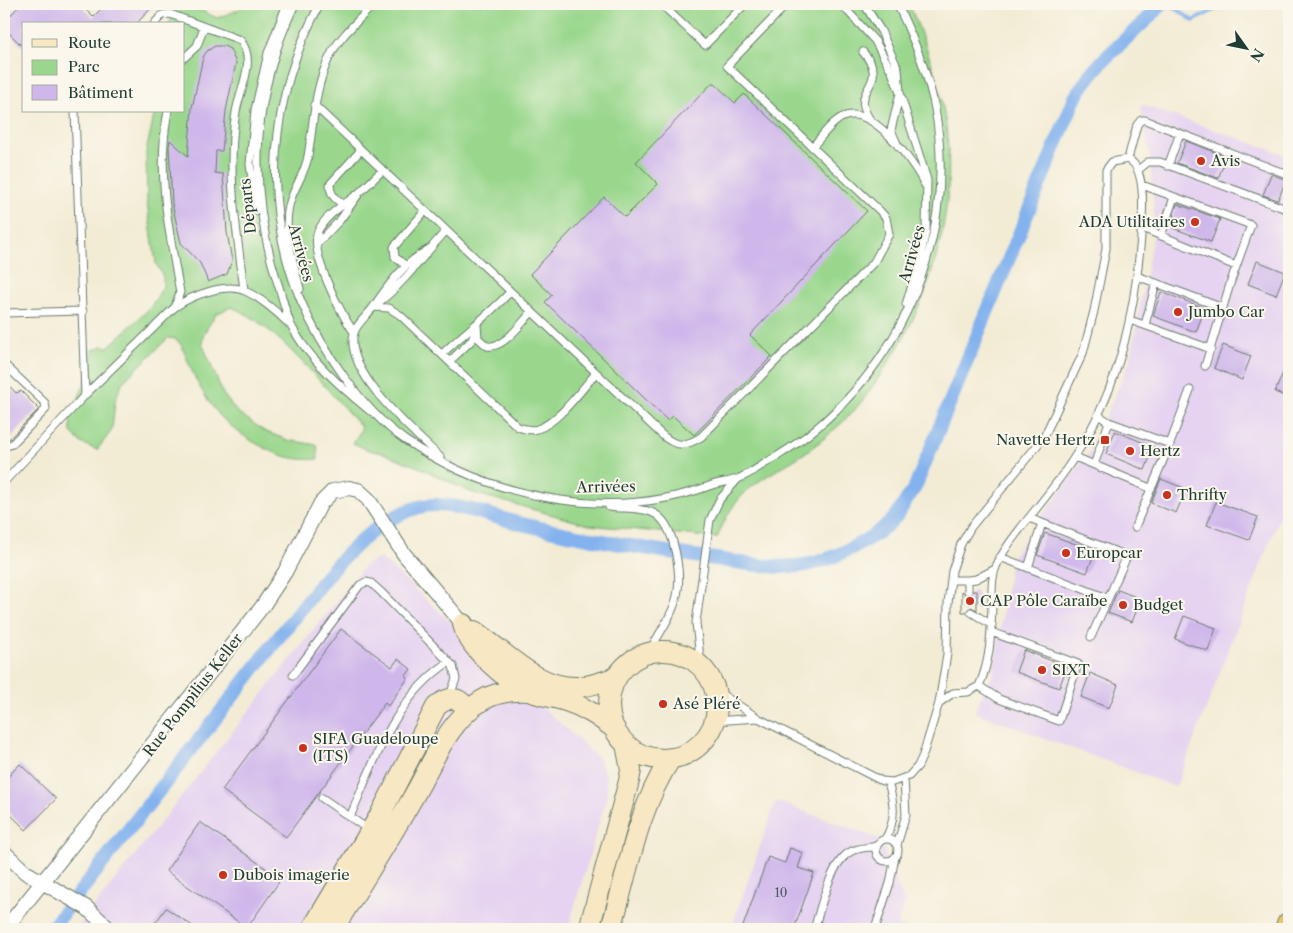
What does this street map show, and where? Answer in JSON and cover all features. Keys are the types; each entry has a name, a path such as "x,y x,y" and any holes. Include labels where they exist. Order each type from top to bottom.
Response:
{"highway":[{"path":"1288,929 1289,925"}],"street":[{"name":"Rue Pompilius Keller","path":"5,929 262,607 285,572 315,513 327,496 341,488 358,490 364,494 396,542 429,586 463,624"},
{"path":"463,624 517,664 552,682 579,687 617,677"},
{"path":"463,624 468,639 477,649 498,669 528,691"},
{"path":"333,929 392,835 440,747 468,710 489,696 501,692 528,691 588,709 621,737 647,756 670,758 685,754 708,735 714,721 717,700 715,690 701,666 682,654 665,651 648,653 630,662 617,677 610,698 611,719 621,737 631,764 630,781 589,929"},
{"path":"312,929 371,831 432,714 445,700 461,701 468,710"},
{"path":"611,929 630,854 650,794 670,758"},
{"path":"4,852 25,872 65,893 87,908 109,929"}],"lane":[{"path":"4,7 7,4"},
{"path":"287,4 268,52 255,110 250,164 257,219 269,270 282,307 291,325"},
{"name":"Départs","path":"295,4 277,44 259,117 257,150 260,217 272,266 291,325 315,358 358,401 390,427"},
{"name":"Arrivées","path":"320,4 303,36 291,68 276,135 274,169 281,237 293,282 304,308 335,363 354,389 390,427 405,440 448,464 487,482 529,495 572,502 617,503 662,499 738,479 797,442 835,412 871,371 898,331 914,296 927,260 935,223 939,185 939,147 935,109 919,54 896,4"},
{"path":"304,308 286,220 293,192 308,158 314,105 330,55 339,42 374,4"},
{"path":"661,4 705,45 745,4"},
{"path":"314,105 596,373 670,442 678,445 692,442 701,437 874,262 889,234 887,221 727,66 787,4"},
{"path":"841,4 866,29 882,50 900,93 925,172 927,188 926,230 919,264 898,331"},
{"path":"864,4 894,58 899,76 900,93 891,130 898,146"},
{"path":"156,22 162,15 170,14 240,40 246,46 249,57 236,112 232,158 233,202 244,290"},
{"path":"185,57 197,46 204,27"},
{"path":"863,52 875,73 874,79 862,98 864,110 872,121 912,161 927,188"},
{"path":"75,112 85,395"},
{"path":"168,112 162,138 164,196 180,292 175,307"},
{"path":"812,147 841,118 850,115 872,121"},
{"path":"1128,159 1137,125 1141,120 1289,175"},
{"path":"1168,166 1180,133"},
{"path":"342,204 334,198 330,191 330,184 362,150"},
{"path":"938,703 953,693 968,692 979,686 990,651 994,569 1000,557 1075,457 1098,414 1116,373 1130,320 1142,228 1142,185 1138,170 1128,159"},
{"path":"715,690 758,718 870,777 888,782 904,779 914,772 924,755 938,703 947,654 952,571 961,544 971,527 1044,437 1083,353 1094,311 1106,249 1106,170 1112,162 1128,159"},
{"path":"1138,170 1148,162 1153,161 1289,210"},
{"path":"317,244 382,170"},
{"path":"1142,185 1251,225 1236,266 1205,366"},
{"path":"360,193 342,204 318,231 318,257 354,332 353,347 360,369 380,397 448,464"},
{"path":"1161,236 1174,197"},
{"path":"406,266 396,257 394,247 426,211"},
{"path":"1142,228 1236,266"},
{"path":"374,307 396,289 446,231"},
{"path":"354,332 374,307 386,287 406,266 429,249"},
{"path":"1137,276 1223,308"},
{"path":"1146,325 1156,284"},
{"path":"4,482 85,395 175,307 191,296 228,288 244,290 291,325"},
{"path":"442,354 467,330 477,325 510,292"},
{"path":"374,307 389,308 400,315 518,427 525,430 533,430 545,426 596,373"},
{"path":"4,313 83,311"},
{"path":"477,325 478,338 487,346 495,346 502,342 532,312"},
{"path":"1130,320 1211,349"},
{"path":"450,361 472,340 477,325"},
{"path":"4,364 45,403 46,410 12,444 4,447"},
{"path":"1135,527 1170,444 1190,390"},
{"path":"1098,414 1109,422 1170,444"},
{"path":"1094,466 1109,422"},
{"path":"1075,457 1150,488"},
{"path":"701,666 696,623 707,537 720,499 738,479"},
{"path":"572,502 652,512 662,519 670,534 678,562 680,582 678,596 671,614 648,653"},
{"path":"1029,518 1127,556 1091,637"},
{"path":"1028,568 1042,523"},
{"path":"1000,557 1107,598"},
{"path":"951,580 976,579 994,569"},
{"path":"968,580 968,591"},
{"path":"293,675 360,585 366,582 372,583 449,662 456,673 456,679 445,700"},
{"path":"971,612 991,628 1078,664 1059,722 999,700 979,686"},
{"path":"350,817 388,731 404,704 425,680 449,662"},
{"path":"714,721 758,718"},
{"path":"875,929 890,883 898,851 897,845 906,815 904,779"},
{"path":"814,929 834,869 843,858 856,849 877,846 885,839 892,826 895,812 888,782"},
{"path":"322,798 371,831"},
{"path":"885,839 893,841 897,845"},
{"path":"877,846 880,858 886,860 895,857"}],"shaded area":[{"path":"1140,104 1289,156 1289,491 1176,787 974,712 994,672 1011,558 1091,450 1130,361 1155,225 1150,156"},
{"path":"381,558 599,759 606,775 607,796 568,929 76,929 366,564"},
{"path":"776,801 879,839 905,903 897,925 909,929 731,929"}],"green space":[{"path":"244,4 909,4 924,41 937,82 948,140 949,172 941,237 933,269 922,300 892,357 858,406 817,444 765,477 747,491 732,508 717,538 589,525 470,492 423,469 353,443 361,430 360,425 281,341 247,314 231,307 216,314 204,333 202,343 223,394 236,411 264,431 287,440 317,445 318,459 301,459 280,455 259,445 231,426 210,404 202,391 182,346 176,339 168,338 122,383 115,401 112,430 97,450 81,443 71,432 70,419 90,370 93,350 103,346 108,347 150,308 163,287 163,277 156,263 147,203 146,152 155,112 185,112 185,22 169,22 182,5 189,5 217,18 238,10"}],"building":[{"path":"21,4 80,4 93,17 106,4 155,4 138,22 22,22 22,46 4,28 4,22"},
{"path":"215,46 224,46 230,49 236,63 226,111 222,151 216,151 215,173 223,174 227,232 232,261 227,274 208,282 200,263 181,243 172,204 169,146 170,140 188,156 192,108 203,57 207,51"},
{"path":"713,82 735,103 744,94 867,211 750,335 772,356 694,435 673,416 668,421 545,302 552,295 530,274 604,197 625,217 658,184 636,162"},
{"name":"Avis","path":"1186,141 1227,157 1218,178 1177,163"},
{"path":"1271,174 1286,180 1278,200 1263,195"},
{"name":"ADA Utilitaires","path":"1177,204 1220,219 1211,242 1170,227"},
{"path":"1257,261 1285,272 1276,295 1248,284"},
{"name":"Jumbo Car","path":"1161,292 1205,308 1196,332 1153,316"},
{"path":"1223,345 1251,356 1242,380 1214,368"},
{"path":"1289,358 1289,398 1275,392"},
{"path":"4,380 16,393 21,391 39,409 8,440 4,436"},
{"name":"Hertz","path":"1115,431 1154,447 1145,470 1106,454"},
{"name":"Thrifty","path":"1161,479 1186,489 1176,513 1151,503"},
{"path":"1216,502 1258,517 1249,540 1207,525"},
{"name":"Europcar","path":"1045,533 1095,551 1087,573 1037,555"},
{"name":"Budget","path":"1118,590 1141,599 1132,622 1108,613"},
{"name":"CAP Pôle Caraïbe","path":"962,591 968,596 973,591 977,591 977,610 971,607 966,612 962,612"},
{"path":"1184,616 1216,628 1208,651 1175,639"},
{"name":"SIFA Guadeloupe (ITS)","path":"341,629 392,667 398,659 411,669 406,676 408,678 388,706 385,703 286,837 222,790"},
{"name":"SIXT","path":"1024,650 1067,667 1059,688 1016,672"},
{"path":"1090,673 1118,685 1109,708 1081,697"},
{"path":"20,764 56,799 26,830 4,808 4,781"},
{"name":"Dubois imagerie","path":"200,822 281,879 247,928 166,871"},
{"path":"790,848 803,853 798,868 814,873 794,929 742,929 768,857 785,863"},
{"path":"166,908 197,929 151,929"}],"waterway":[{"path":"51,929 329,573 349,552 381,525 405,512 419,507 443,505 484,513 570,535 618,544 749,564 782,567 816,563 841,553 868,539 889,523 897,515 915,487 1075,98 1105,59 1162,4"},
{"path":"1170,4 1193,21 1216,9 1252,4"}],"place":[{"name":"Avis","path":"1201,161"},
{"name":"ADA Utilitaires","path":"1195,222"},
{"name":"Jumbo Car","path":"1178,312"},
{"name":"Navette Hertz","path":"1105,440"},
{"name":"Hertz","path":"1130,451"},
{"name":"Thrifty","path":"1167,495"},
{"name":"Europcar","path":"1066,553"},
{"name":"CAP Pôle Caraïbe","path":"970,601"},
{"name":"Budget","path":"1123,605"},
{"name":"SIXT","path":"1042,670"},
{"name":"Asé Pléré","path":"663,704"},
{"name":"SIFA Guadeloupe (ITS)","path":"303,748"},
{"name":"Dubois imagerie","path":"223,875"}]}
